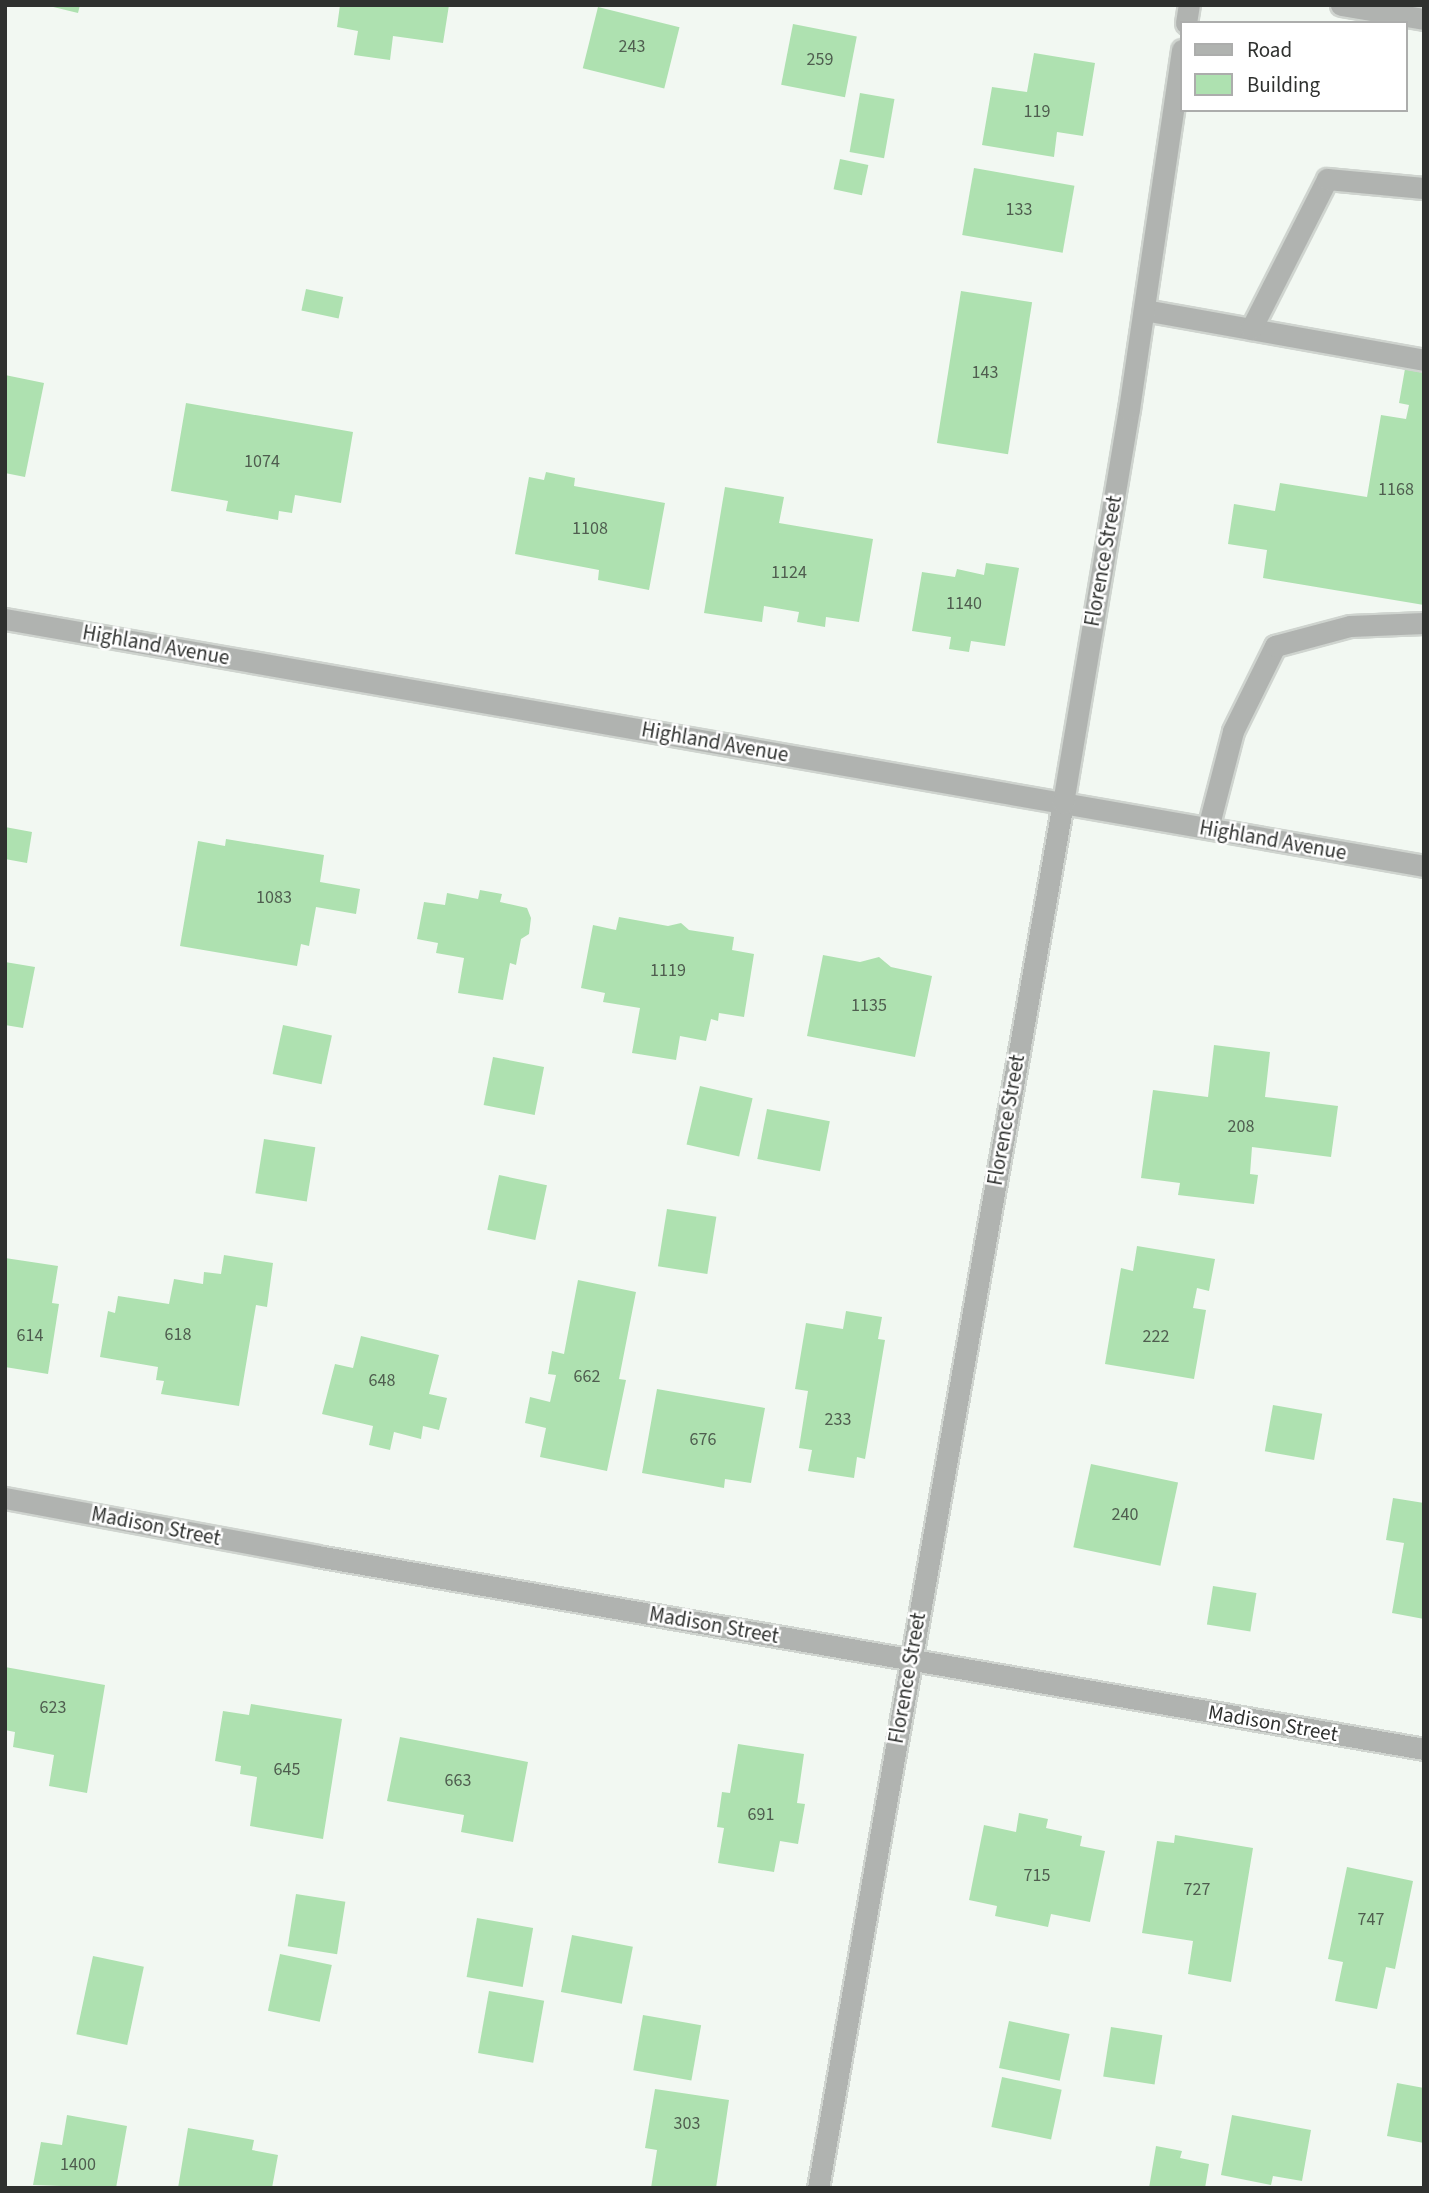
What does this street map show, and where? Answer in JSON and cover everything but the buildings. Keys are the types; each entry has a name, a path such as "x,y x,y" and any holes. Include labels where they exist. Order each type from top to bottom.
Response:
{"street":[{"path":"1341,5 1424,19"},
{"name":"Florence Street","path":"818,2188 1062,803 1144,310 1180,64"},
{"path":"1251,329 1327,179 1424,188"},
{"path":"1144,310 1424,360"},
{"name":"Highland Avenue","path":"5,619 1424,866"},
{"path":"1208,828 1233,731 1275,646 1350,626 1424,623"},
{"name":"Madison Street","path":"5,1498 1424,1749"}]}
